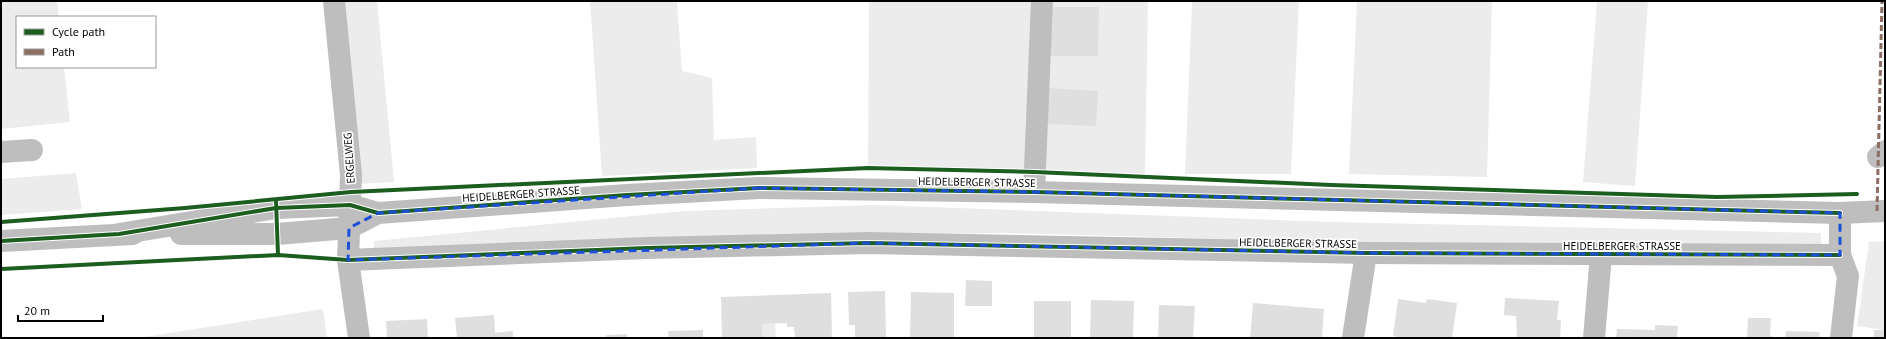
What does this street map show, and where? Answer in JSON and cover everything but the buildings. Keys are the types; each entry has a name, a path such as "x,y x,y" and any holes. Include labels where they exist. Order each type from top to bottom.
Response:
{"main road":[{"name":"ERGELWEG","path":"334,1 351,175 348,260 359,338"},
{"path":"1034,192 1042,1"},
{"path":"1,152 32,150"},
{"name":"HEIDELBERGER STRASSE","path":"119,234 276,208 350,205 378,213 627,195 759,188 1034,192 1840,214 1885,211"},
{"name":"HEIDELBERGER STRASSE","path":"119,234 277,234 349,228 378,213"},
{"path":"1840,214 1840,255 1848,276 1841,338"},
{"path":"1,241 119,234"},
{"name":"HEIDELBERGER STRASSE","path":"348,260 647,248 868,243 1366,253 1840,255"},
{"path":"1353,338 1366,253"},
{"path":"1594,338 1601,255"}],"highlighted area":[{"path":"759,188 1034,192 1840,213 1840,255 1366,253 868,243 348,260 349,228 378,213"}],"shaded area":[{"path":"1,1 57,1 59,16 16,16 16,68 64,68 70,122 1,129"},
{"path":"341,1 377,1 394,182 358,184"},
{"path":"590,1 677,1 682,71 712,78 714,140 756,137 757,168 602,176"},
{"path":"869,1 1148,1 1145,174 991,169 868,168"},
{"path":"1192,1 1299,1 1291,174 1185,174"},
{"path":"1357,1 1492,1 1487,177 1349,174"},
{"path":"1597,1 1648,1 1635,186 1583,182"},
{"path":"76,173 82,209 1,215 1,179"},
{"path":"876,205 1332,222 1821,233 1821,247 1366,243 1011,233 655,237 374,251 374,241 685,211"},
{"path":"1885,241 1885,330 1857,326 1869,242"},
{"path":"323,309 327,338 137,338"},
{"path":"775,323 776,338 763,338 762,324"}],"marked path":[{"path":"1877,211 1882,1"}],"cycle path":[{"path":"1,222 185,208 351,192 868,168 1035,172 1331,185 1717,197 1857,194"},
{"path":"1,241 119,234 276,208 350,205 378,213 627,195 759,188 1034,192 1840,213"},
{"path":"276,201 278,255"},
{"path":"1,269 278,255 348,260 647,248 868,243 1366,253 1840,255"}]}
